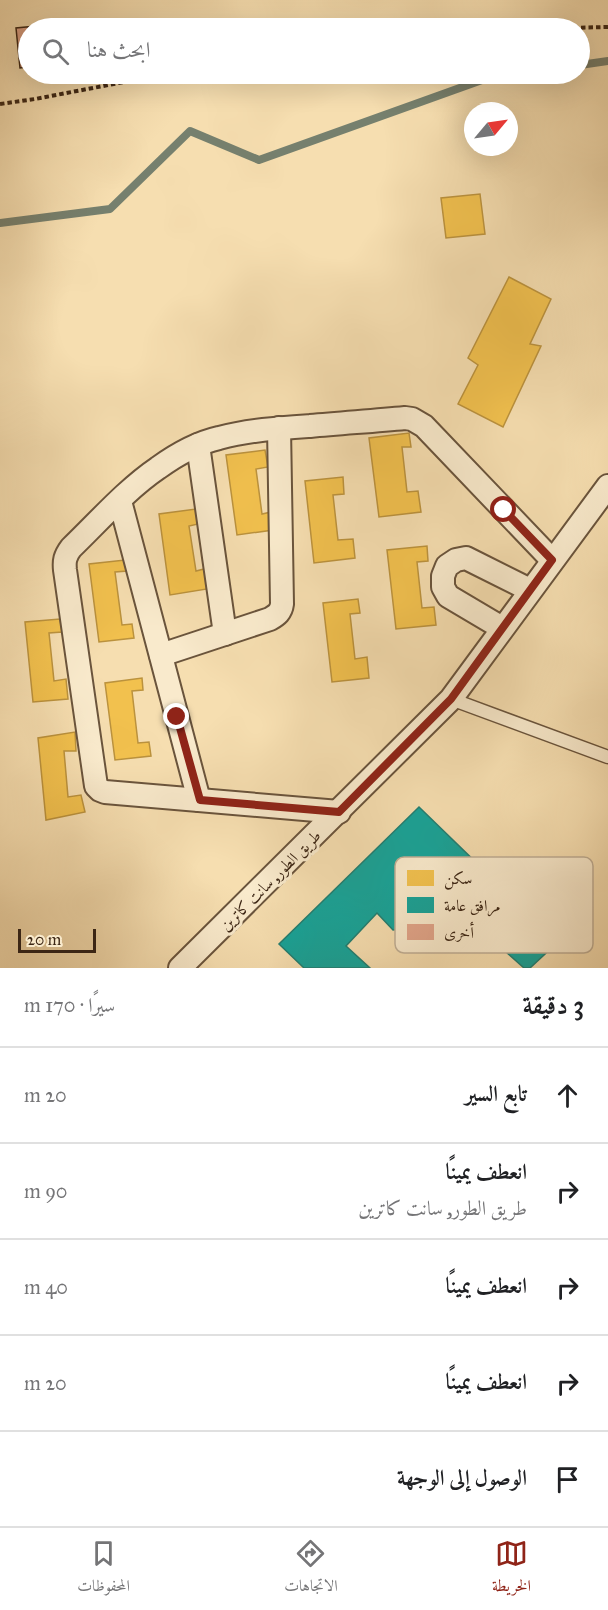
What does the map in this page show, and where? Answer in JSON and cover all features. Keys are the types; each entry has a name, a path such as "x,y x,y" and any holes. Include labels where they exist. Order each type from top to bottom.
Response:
{"street":[{"path":"339,812 100,790 94,781 64,562 70,548 137,484 176,456 198,445 219,438 279,428 405,418 424,426 552,560"},
{"path":"161,655 270,619 281,609 279,428"},
{"path":"198,445 225,634"},
{"name":"طريق الطور, سانت كاترين","path":"180,968 451,699 608,486"},
{"path":"120,501 200,800"},
{"path":"502,628 448,596 443,587 443,576 447,566 456,560 466,558 530,590"}],"lane":[{"path":"451,699 608,758"}],"path":[{"path":"590,27 608,27"},
{"path":"0,104 114,84"}],"building: سكن":[{"path":"480,194 485,234 446,238 441,198"},
{"path":"509,277 551,299 530,344 541,346 503,427 458,404 478,365 468,358"},
{"path":"409,433 411,447 402,447 407,492 418,491 421,512 379,517 369,438"},
{"path":"265,450 268,467 256,469 262,514 271,512 273,530 237,535 226,455"},
{"path":"343,477 344,494 333,495 338,540 353,539 355,558 314,563 305,481"},
{"path":"196,509 198,524 189,526 196,571 204,569 207,589 170,595 159,514"},
{"path":"427,546 428,561 417,562 422,608 434,607 436,625 396,629 387,550"},
{"path":"125,560 127,571 115,572 122,625 132,624 134,638 99,642 89,564"},
{"path":"358,599 360,613 350,614 355,659 367,657 369,678 332,682 323,603"},
{"path":"60,619 62,632 49,633 54,681 66,679 68,699 33,702 25,622"},
{"path":"142,678 143,690 132,691 138,743 149,742 151,756 115,760 105,683"},
{"path":"75,732 76,751 64,751 68,797 81,795 85,812 46,820 38,738"}],"building: مرافق عامة":[{"path":"419,807 470,857 395,857 395,930 377,913 346,946 370,968 304,968 279,944"},
{"path":"507,953 546,953 530,968 524,968"}],"waterway":[{"path":"590,64 608,61"},
{"path":"0,223 110,209 190,131 259,160 471,84"}],"route":[{"path":"177,717 200,800 339,812 451,699 552,560 504,510"}]}
